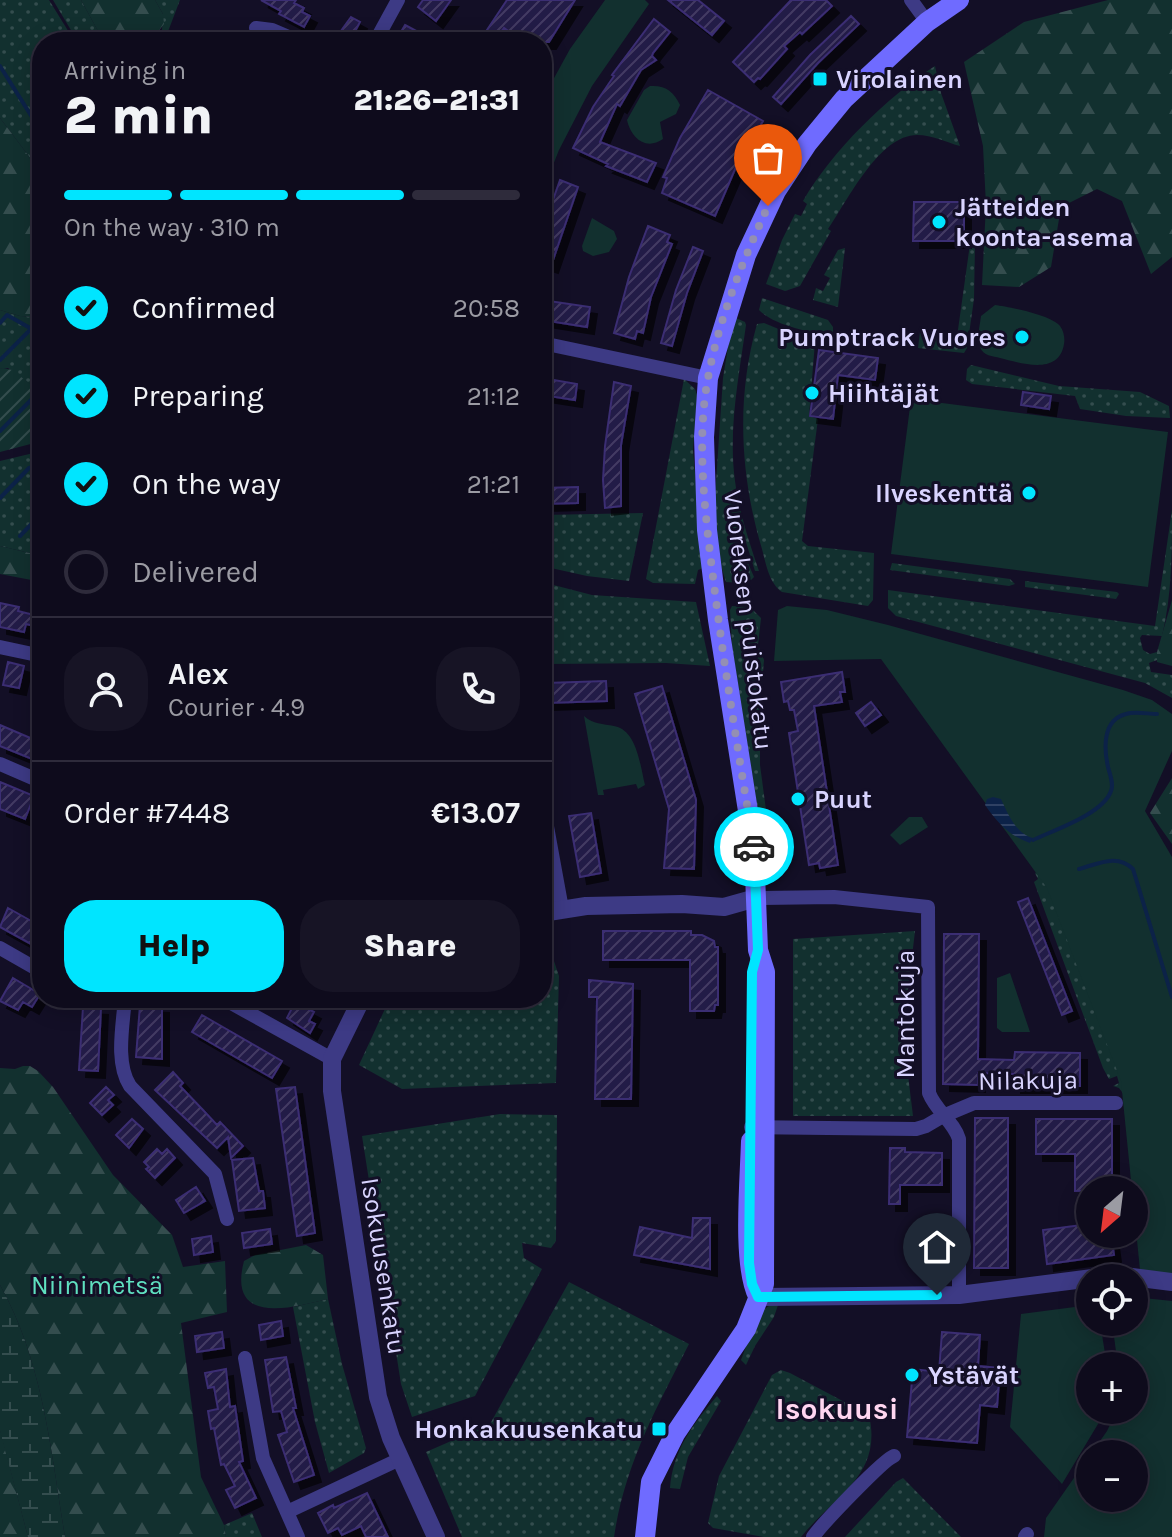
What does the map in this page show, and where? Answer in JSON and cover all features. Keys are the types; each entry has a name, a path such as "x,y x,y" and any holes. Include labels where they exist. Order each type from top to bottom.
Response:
{"main road":[{"name":"Vuoreksen puistokatu","path":"758,1297 752,1284 749,1263 757,1127 752,972 758,950 754,849 711,564 705,499 704,437 708,378 746,255 776,191 807,144 844,99 927,22 959,0"},
{"path":"645,1537 651,1482 675,1434 746,1329 758,1297"},
{"path":"659,1537 662,1462"}],"street":[{"path":"380,32 398,0"},
{"path":"911,0 927,22"},
{"path":"256,28 277,32"},
{"path":"552,345 708,378"},
{"path":"0,647 32,654"},
{"path":"0,764 32,778"},
{"path":"552,854 562,909"},
{"name":"Mantokuja","path":"756,898 834,897 928,907 929,1093 957,1132 960,1146 959,1295"},
{"path":"552,911 586,906 682,904 724,907 756,898"},
{"path":"0,948 32,966"},
{"path":"125,1008 124,1076 130,1086 215,1174 227,1219"},
{"path":"240,1008 332,1059"},
{"name":"Isokuusenkatu","path":"357,1008 332,1059 332,1091 378,1397 400,1459 436,1537"},
{"name":"Nilakuja","path":"757,1127 916,1129 974,1103 1116,1103"},
{"path":"758,1297 959,1295 1111,1275 1172,1282"},
{"path":"245,1358 261,1453 298,1537"},
{"path":"813,1537 885,1460 894,1456"},
{"path":"287,1512 400,1459"}],"green space":[{"path":"0,0 49,0 69,32 32,32 32,162 0,118"},
{"path":"53,0 81,0 99,32 72,32"},
{"path":"81,0 155,0 163,14 164,24 158,32 99,32"},
{"path":"155,0 180,0 168,32 160,32 163,14"},
{"path":"605,0 645,0 649,4 592,86 552,168 552,82 570,49"},
{"path":"1108,0 1172,0 1172,257 1151,274 1122,201 1097,189 1061,207 1051,267 1019,287 982,285 986,205 983,146 964,62 1024,22"},
{"path":"935,66 960,146 917,135 903,138 890,146 866,171 828,229 831,231 800,286 785,291 766,284 795,214 801,216 807,204 803,201 829,163 880,109"},
{"path":"650,86 669,90 680,105 676,114 660,122 663,139 651,144 636,137 627,120 644,90"},
{"path":"0,118 32,162 32,317 0,310"},
{"path":"592,218 614,231 617,239 609,252 593,256 583,251 582,246"},
{"path":"970,244 975,245 974,299 967,348 964,353 918,348 920,332 957,337"},
{"path":"845,248 838,307 813,300 816,288 823,291 830,278 824,275 838,250"},
{"path":"762,298 828,320 833,327 833,335 830,337 793,327 766,316 759,310"},
{"name":"Pumptrack Vuores","path":"995,305 1030,312 1055,322 1064,335 1061,354 1047,364 1038,365 983,352 978,340 981,316"},
{"path":"0,310 32,317 32,386 8,368 0,369"},
{"path":"736,318 746,325 735,403 733,461 742,515 759,571 755,571 739,520 742,549 754,577 751,580 744,576 742,583 726,582 714,512 723,378"},
{"path":"764,323 781,330 778,348 782,349 787,332 815,342 809,416 818,419 802,541 808,546 874,553 873,600 868,606 782,592 769,573 749,493 743,437 750,352 757,324"},
{"path":"971,365 1059,386 1140,392 1169,406 1170,418 1080,409 1075,396 972,384 966,380 967,369"},
{"path":"0,369 12,370 32,385 32,444 0,452"},
{"path":"684,379 697,395 693,450 703,568 698,570 695,584 653,583 646,579"},
{"name":"Ilveskenttä","path":"911,399 1168,432 1148,587 891,554"},
{"path":"32,453 32,554 0,546 0,461"},
{"path":"1172,510 1170,589 1162,636 1142,635 1140,638 1143,650 1150,654 1157,652 1157,660 1149,663 1151,672 1172,675 1172,698 1145,683 896,616 888,608 888,590 1155,626"},
{"path":"643,513 629,581 552,568 552,515"},
{"path":"0,546 32,554 32,580 0,574"},
{"path":"892,563 1010,579 1015,584 1009,586 890,570"},
{"path":"1025,581 1119,594 1116,599 1025,587"},
{"path":"552,585 592,595 696,602 710,666 666,663 552,664"},
{"path":"1172,600 1172,666 1157,662 1157,652"},
{"path":"732,606 750,607 761,618 758,645 764,660 760,765 770,840 763,843 732,646"},
{"path":"787,606 827,610 888,625 1123,690 1152,700 1172,714 1172,751 1145,811 1172,857 1172,1274 1148,1271 1148,1264 1139,1264 1138,1248 1148,1248 1148,1176 1131,1176 1121,1081 1047,888 881,659 774,661 778,610"},
{"path":"584,716 628,734 636,750 645,785 638,789 636,784 603,790 604,795 598,795"},
{"path":"1172,778 1172,844 1150,813"},
{"path":"909,817 922,817 928,827 900,845 890,835"},
{"path":"1071,854 1172,1063 1172,1076 1125,1096 1113,1086 1119,1083 1117,1076 1109,1079 1103,1068 1034,882 1038,879 1035,873"},
{"path":"915,931 903,1034 913,1116 793,1116 793,939"},
{"path":"552,955 559,976 556,1083 402,1089 359,1065 385,1008 552,1008"},
{"path":"1010,973 1030,1032 1002,1032 997,1028 997,978"},
{"name":"Niinimetsä","path":"23,1066 38,1071 53,1087 113,1175 172,1235 183,1267 225,1261 227,1312 181,1323 201,1477 224,1525 226,1537 65,1537 50,1440 36,1376 15,1314 0,1285 0,1068"},
{"path":"500,1114 557,1115 556,1241 551,1248 522,1243 524,1258 542,1269 475,1396 412,1417 401,1384 362,1136"},
{"path":"306,1245 323,1255 328,1299 297,1306 266,1308 253,1304 245,1296 241,1282 244,1261 255,1255"},
{"path":"569,1282 689,1344 634,1461 614,1537 462,1537 426,1452 490,1424"},
{"path":"0,1285 15,1314 36,1376 50,1440 65,1537 28,1537 0,1431"},
{"path":"1148,1298 1172,1301 1172,1537 1044,1537 1046,1518 1076,1475 1076,1512 1148,1512 1148,1440 1101,1440 1110,1424 1148,1424 1148,1352 1116,1352 1114,1336 1148,1336"},
{"path":"328,1299 342,1364 366,1448 364,1453 329,1473 315,1422 293,1307"},
{"path":"779,1302 774,1317 746,1365 741,1360 758,1317"},
{"path":"1076,1307 1076,1336 1102,1336 1105,1352 1076,1352 1076,1424 1098,1424 1088,1440 1076,1440 1076,1461 1062,1484 1010,1427 1021,1314"},
{"path":"781,1370 869,1415 869,1454 853,1484 801,1537 764,1537 713,1528 708,1523 719,1476 772,1375"},
{"path":"717,1396 721,1401 688,1457 680,1489 670,1488 675,1462 686,1438"},
{"path":"1,1433 28,1537 0,1537"},
{"path":"903,1478 961,1537 845,1537 896,1482"},
{"path":"252,1513 262,1537 226,1537 224,1525"}],"water":[{"path":"987,799 1001,799 1017,828 1033,838 1030,843 1010,832 994,817 985,805"}],"building":[{"path":"261,0 296,0 294,3 304,8 302,12 310,16 304,27"},
{"path":"423,0 451,0 436,21 418,7"},
{"path":"507,0 575,0 552,37 552,32 510,32 504,28 501,32 486,32"},
{"path":"668,0 698,0 724,21 712,35"},
{"path":"791,0 826,0 832,6 784,46 787,49 754,82 733,62"},
{"path":"851,16 859,24 781,104 773,97 810,55"},
{"path":"351,17 360,22 355,32 340,32"},
{"path":"654,19 670,32 653,53 656,60 641,70 620,106 617,104 600,142 656,163 647,182 606,166 608,164 573,148 612,75"},
{"path":"405,25 418,32 401,32"},
{"path":"708,90 763,121 736,167 715,216 662,193 667,178 663,177 680,138"},
{"path":"560,180 578,187 552,263 552,203"},
{"name":"Jätteiden koonta-asema","path":"914,202 964,202 964,241 913,241"},
{"path":"648,226 670,235 667,242 672,244 651,297 643,333 637,331 635,339 614,333 629,277"},
{"path":"693,247 703,251 672,346 661,343 676,290"},
{"path":"552,301 590,307 587,327 552,322"},
{"path":"819,350 878,358 875,380 838,375 833,419 810,416"},
{"path":"552,380 577,384 575,400 552,397"},
{"path":"614,382 631,386 621,445 621,506 605,508 605,446"},
{"path":"1023,392 1051,396 1049,409 1021,405"},
{"path":"578,487 578,503 552,504 552,488"},
{"path":"0,603 19,607 18,611 32,614 32,626 26,624 24,632 0,627"},
{"path":"8,662 24,666 19,688 3,685"},
{"path":"842,672 845,692 840,692 842,702 814,706 838,865 820,868 819,863 809,865 789,733 798,731 794,710 790,710 788,701 784,702 781,682"},
{"path":"606,681 607,701 552,703 552,683"},
{"path":"662,686 696,800 694,869 664,868 669,809 635,694"},
{"path":"871,702 881,715 865,726 856,713"},
{"path":"0,725 32,739 32,759 0,746"},
{"path":"0,782 32,795 25,819 0,809"},
{"path":"591,813 601,873 580,877 569,816"},
{"path":"1028,898 1072,1011 1062,1015 1018,902"},
{"path":"8,908 32,921 32,945 0,927"},
{"path":"603,931 691,931 691,935 702,935 714,941 715,947 718,947 718,1005 715,1005 714,1011 690,1011 690,960 603,960"},
{"path":"944,934 979,934 978,1059 1014,1060 1015,1052 1080,1053 1080,1086 1014,1086 1014,1074 978,1073 978,1085 943,1084"},
{"path":"13,978 32,989 32,1007 23,1002 18,1010 0,1001"},
{"path":"589,980 633,984 631,1099 595,1099 597,997 589,997"},
{"path":"83,1008 101,1008 98,1071 79,1070"},
{"path":"140,1008 162,1008 162,1059 136,1057"},
{"path":"292,1008 306,1008 314,1012 309,1021 315,1024 310,1033 287,1018"},
{"path":"202,1015 282,1061 272,1078 192,1032"},
{"path":"173,1072 183,1083 180,1086 217,1125 220,1122 243,1146 231,1158 228,1137 217,1148 155,1090"},
{"path":"106,1087 114,1095 108,1100 113,1105 102,1115 90,1103"},
{"path":"295,1087 315,1233 297,1236 276,1089"},
{"path":"975,1118 1008,1118 1008,1268 974,1268"},
{"path":"132,1119 143,1129 129,1148 116,1135"},
{"path":"1036,1119 1112,1119 1112,1176 1076,1176 1075,1191 1075,1154 1036,1154"},
{"path":"890,1148 905,1148 905,1152 942,1153 942,1185 900,1185 900,1204 889,1204"},
{"path":"157,1149 162,1154 167,1149 175,1158 155,1178 144,1162"},
{"path":"253,1158 265,1208 239,1211 232,1160"},
{"path":"196,1187 205,1201 184,1213 176,1200"},
{"path":"693,1218 710,1218 710,1269 634,1255 640,1227 692,1238"},
{"path":"1076,1226 1076,1248 1113,1248 1114,1255 1047,1264 1043,1230"},
{"path":"270,1229 272,1244 244,1248 242,1233"},
{"path":"211,1236 213,1252 194,1255 192,1239"},
{"path":"281,1321 283,1336 261,1340 259,1325"},
{"path":"222,1332 224,1348 197,1352 195,1336"},
{"path":"942,1332 980,1335 978,1366 1000,1368 997,1407 980,1405 977,1443 907,1437 913,1369 939,1372"},
{"path":"286,1357 296,1408 293,1408 314,1475 294,1482 278,1435 287,1432 281,1411 273,1412 265,1360"},
{"path":"226,1369 230,1407 235,1406 243,1461 239,1462 256,1498 235,1508 226,1490 235,1486 224,1464 221,1465 214,1428 211,1429 208,1411 218,1409 214,1387 208,1388 205,1373"},
{"path":"367,1493 388,1537 366,1537 361,1526 342,1535 338,1528 328,1533 318,1513"}],"waterway":[{"path":"0,66 32,117"},
{"path":"0,323 7,315 32,327"},
{"path":"0,360 32,328"},
{"path":"0,431 32,399"},
{"path":"0,498 32,467"},
{"path":"20,536 32,523"},
{"path":"1033,840 1088,814 1106,799 1112,785 1106,744 1112,722 1130,713 1157,714"},
{"path":"1079,869 1114,861 1133,869 1172,997"}],"way so far":[{"path":"754,847 707,530 704,437 708,378 720,334 746,255 768,206"}],"place":[{"name":"Virolainen","path":"820,79"},
{"name":"Jätteiden koonta-asema","path":"939,222"},
{"name":"Pumptrack Vuores","path":"1022,337"},
{"name":"Hiihtäjät","path":"812,393"},
{"name":"Ilveskenttä","path":"1029,493"},
{"name":"Puut","path":"798,799"},
{"name":"Ystävät","path":"912,1375"},
{"name":"Honkakuusenkatu","path":"659,1429"}],"district":[{"name":"Isokuusi","path":"837,1409"}],"route":[{"path":"754,847 758,950 752,972 749,1263 752,1284 758,1297 937,1295"}]}
